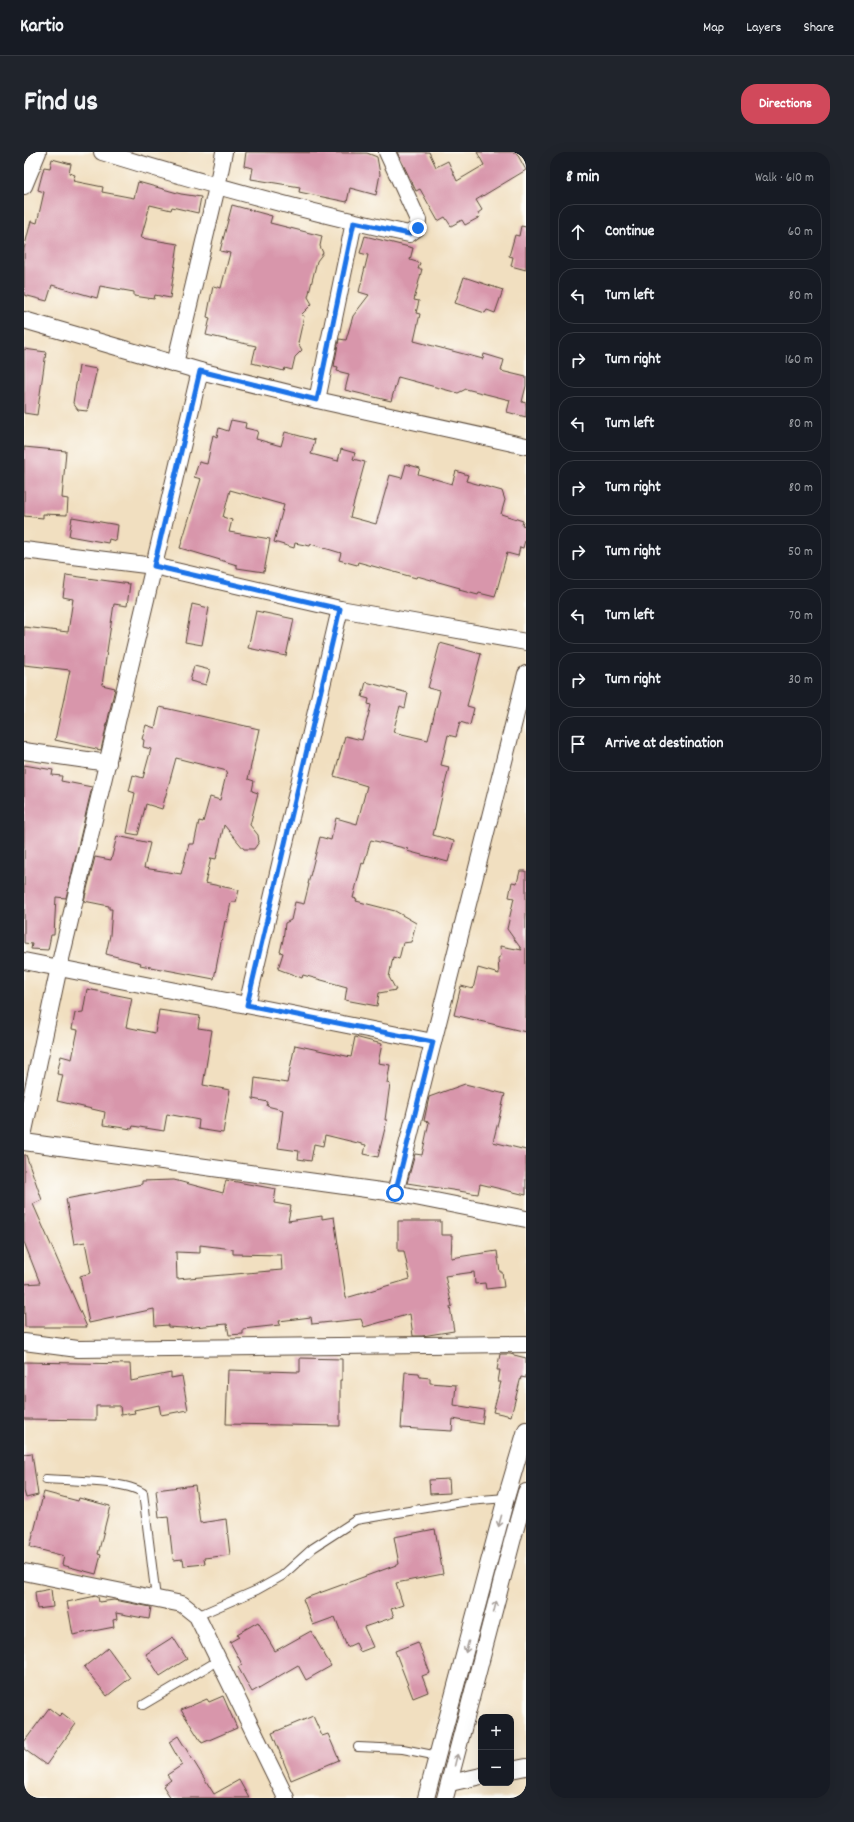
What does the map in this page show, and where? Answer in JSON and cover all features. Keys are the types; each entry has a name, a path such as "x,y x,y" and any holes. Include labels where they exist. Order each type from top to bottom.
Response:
{"street":[{"path":"24,186 38,152"},
{"path":"102,152 217,187 354,222 409,234 418,228 416,212 387,152"},
{"path":"175,364 224,152"},
{"path":"317,400 354,222"},
{"path":"24,320 200,371 317,400 526,446"},
{"path":"24,1131 59,967 200,371"},
{"path":"24,550 154,566 340,609 526,642"},
{"path":"247,1005 340,609"},
{"path":"395,1193 526,674"},
{"path":"24,751 108,763"},
{"path":"24,961 433,1042"},
{"path":"24,1142 395,1193 526,1219"},
{"path":"24,1342 78,1349 526,1344"},
{"path":"426,1798 506,1498 526,1430"},
{"path":"448,1791 526,1492"},
{"path":"24,1572 182,1604 197,1616 286,1798"},
{"path":"514,1769 526,1766"},
{"path":"448,1791 478,1777"}],"lane":[{"path":"46,1479 122,1485 136,1488 143,1493 156,1598"},
{"path":"197,1616 257,1590 282,1576 313,1548 356,1520 468,1501 506,1498"},
{"path":"143,1705 219,1660"},
{"path":"358,1747 403,1749 438,1756"}],"building":[{"path":"246,152 367,153 377,157 380,174 376,195 350,188 347,202 299,192 300,187 251,179 253,168 244,166"},
{"path":"397,152 429,152 436,167 448,161 457,181 484,165 477,152 516,152 526,170 476,200 482,210 478,213 480,217 465,225 462,220 451,226 445,217 438,221 420,189 416,191"},
{"path":"52,159 71,164 69,173 75,175 73,181 103,187 102,192 134,198 138,182 181,194 201,197 198,213 172,207 171,210 150,205 141,238 178,244 170,298 155,295 154,299 134,296 134,292 100,286 97,298 52,285 47,301 24,295 24,249 31,221 37,223 44,192 38,190 44,167 50,168"},
{"path":"232,205 272,216 270,223 322,236 320,246 323,253 317,261 308,297 312,304 301,315 304,316 298,343 302,350 295,357 292,370 285,368 284,371 252,363 256,346 206,335 210,318 207,317 213,286 221,288 230,253 220,251"},
{"path":"521,226 526,227 526,270 511,266 513,257 509,256 515,235 519,236"},
{"path":"365,236 413,248 410,260 420,263 418,269 422,269 414,300 419,301 416,313 420,314 414,341 483,359 484,354 504,360 501,371 526,377 526,386 522,402 526,403 526,417 507,412 510,400 466,389 458,393 398,377 391,401 345,390 349,374 337,371 338,367 334,366 339,339 346,340 353,316 369,295 359,292 368,255 360,253"},
{"path":"464,277 503,290 495,313 487,310 485,313 455,303"},
{"path":"24,349 46,352 37,415 24,413"},
{"path":"79,366 97,369 87,411 78,410 73,403"},
{"path":"231,420 246,423 245,428 258,431 256,439 281,446 285,432 315,440 311,454 338,461 341,449 355,453 353,459 365,462 350,517 376,524 390,475 402,478 406,464 420,468 418,474 452,484 456,471 468,475 466,481 502,491 505,500 501,514 523,521 522,525 526,526 526,537 523,548 520,547 518,556 507,553 495,597 479,593 478,595 459,590 460,588 417,576 416,578 358,562 357,565 339,560 341,553 311,544 310,546 295,543 294,548 274,542 284,505 230,490 223,517 232,520 229,532 270,539 264,572 237,568 237,565 180,548 201,479 194,477 199,462 207,464 213,435 217,437 219,428 228,431"},
{"path":"24,447 66,451 62,498 68,499 67,515 43,514 43,518 24,516"},
{"path":"72,517 118,525 116,541 109,539 108,543 69,536"},
{"path":"66,575 130,584 127,606 114,604 102,685 115,688 101,750 55,740 70,670 24,665 24,627 68,632 73,599 63,597"},
{"path":"192,604 209,608 202,645 185,642"},
{"path":"256,611 294,619 286,656 248,648"},
{"path":"440,643 481,654 467,706 474,708 470,725 460,722 456,737 448,735 441,765 449,767 433,835 454,841 448,862 407,851 408,849 371,840 364,864 362,863 353,898 357,899 356,901 395,911 416,923 411,942 403,943 399,959 393,957 389,977 396,990 379,993 377,1006 345,1000 347,987 303,975 302,978 278,969 283,953 280,952 285,923 291,920 295,902 304,904 320,837 331,840 336,818 357,824 367,786 334,776 345,736 362,740 371,705 368,704 369,699 362,697 366,682 408,693 405,708 400,706 393,732 428,740 440,691 428,688"},
{"path":"194,666 210,670 206,685 190,681"},
{"path":"160,707 259,729 248,779 254,781 252,791 258,793 250,825 258,835 259,842 254,849 244,849 224,825 216,859 211,858 205,883 239,890 236,902 231,902 227,922 225,921 214,979 140,965 141,963 106,954 110,935 112,909 109,909 109,906 84,901 95,857 111,860 117,836 150,843 144,868 181,874 189,844 194,844 199,821 203,822 210,797 220,800 227,771 176,758 162,809 146,804 138,835 127,833 135,793 129,791 133,775 143,778 151,749 143,747 144,740 142,739 146,725 155,728"},
{"path":"24,765 53,770 52,775 62,776 61,781 92,787 66,898 56,897 54,935 51,935 48,950 31,949 32,944 24,943"},
{"path":"520,871 526,871 526,1032 454,1015 461,986 473,989 478,968 499,974 498,958 501,956 500,946 522,950 507,929 514,898 509,897 512,882 517,883"},
{"path":"87,989 132,998 126,1027 155,1033 159,1010 200,1016 198,1028 212,1030 203,1085 230,1090 223,1133 198,1129 199,1120 167,1114 164,1131 133,1126 132,1129 103,1125 105,1112 57,1101 63,1075 57,1074 61,1056 72,1059 78,1030 72,1029 75,1013 83,1012"},
{"path":"355,1037 382,1044 378,1063 390,1065 387,1083 390,1084 385,1120 387,1120 378,1157 364,1154 366,1145 325,1135 323,1146 314,1144 311,1161 298,1159 299,1151 278,1148 283,1110 267,1106 268,1102 253,1099 255,1078 287,1083 295,1045 351,1057"},
{"path":"465,1084 505,1094 493,1142 526,1150 526,1195 480,1184 478,1194 407,1183 415,1154 422,1155 429,1122 424,1121 429,1097"},
{"path":"24,1155 26,1155 42,1200 33,1204 87,1327 25,1327 24,1284 40,1283 24,1242"},
{"path":"174,1180 223,1193 226,1180 276,1189 274,1203 291,1206 288,1221 322,1216 322,1219 334,1217 346,1298 410,1279 404,1251 398,1251 398,1221 441,1221 441,1235 452,1235 451,1258 497,1251 504,1287 486,1289 485,1283 475,1284 474,1272 445,1276 452,1306 450,1307 454,1331 422,1336 413,1336 410,1314 364,1327 361,1319 312,1324 311,1317 279,1321 280,1325 243,1329 243,1334 229,1335 227,1324 183,1328 168,1327 168,1325 155,1326 154,1309 89,1323 80,1276 91,1273 85,1242 74,1244 66,1199 142,1184 142,1181","holes":["200,1245 233,1249 233,1254 281,1255 282,1270 177,1279 176,1252 200,1253"]},
{"path":"500,1354 510,1354 526,1358 526,1378 521,1377 511,1416 493,1412 501,1382 498,1382 500,1370 497,1370"},
{"path":"300,1358 342,1359 342,1380 340,1380 340,1426 226,1424 228,1370 300,1372"},
{"path":"24,1362 130,1364 131,1381 171,1373 171,1378 182,1376 188,1410 161,1415 159,1405 134,1410 135,1413 121,1415 120,1406 96,1406 96,1420 24,1419"},
{"path":"405,1372 419,1373 420,1377 430,1378 430,1383 456,1385 454,1405 484,1410 482,1424 453,1419 452,1431 401,1428"},
{"path":"32,1453 38,1495 26,1498 24,1491 24,1454"},
{"path":"449,1479 450,1493 430,1494 429,1480"},
{"path":"195,1485 200,1523 226,1519 230,1555 204,1558 205,1564 184,1566 183,1559 173,1560 168,1516 159,1517 156,1490"},
{"path":"44,1492 78,1501 79,1498 110,1506 98,1554 101,1555 96,1574 62,1565 64,1556 30,1547"},
{"path":"435,1529 443,1574 396,1583 403,1605 391,1609 394,1617 364,1627 373,1647 360,1652 356,1643 347,1647 335,1617 313,1625 303,1599 399,1564 394,1537"},
{"path":"51,1589 53,1607 37,1609 35,1592"},
{"path":"96,1596 98,1597 99,1602 114,1600 151,1607 149,1619 116,1613 117,1619 113,1620 114,1627 73,1635 67,1602"},
{"path":"258,1622 275,1651 311,1631 331,1666 306,1680 298,1665 252,1692 238,1667 242,1664 230,1642 239,1637 237,1634"},
{"path":"173,1637 187,1659 160,1676 146,1654"},
{"path":"418,1642 430,1673 422,1676 428,1692 413,1698 395,1651"},
{"path":"108,1648 130,1678 107,1696 84,1667"},
{"path":"223,1696 237,1728 202,1743 181,1710 207,1699 209,1702"},
{"path":"49,1708 59,1716 62,1713 76,1724 46,1765 24,1749 24,1742"},
{"path":"313,1716 322,1736 328,1734 339,1760 291,1780 272,1733"},
{"path":"178,1736 214,1794 239,1780 249,1798 171,1798 163,1786 171,1780 167,1775 182,1765 169,1742"}],"route":[{"path":"395,1193 433,1042 247,1005 340,609 154,566 200,371 317,400 354,222 409,234 418,228"}]}
